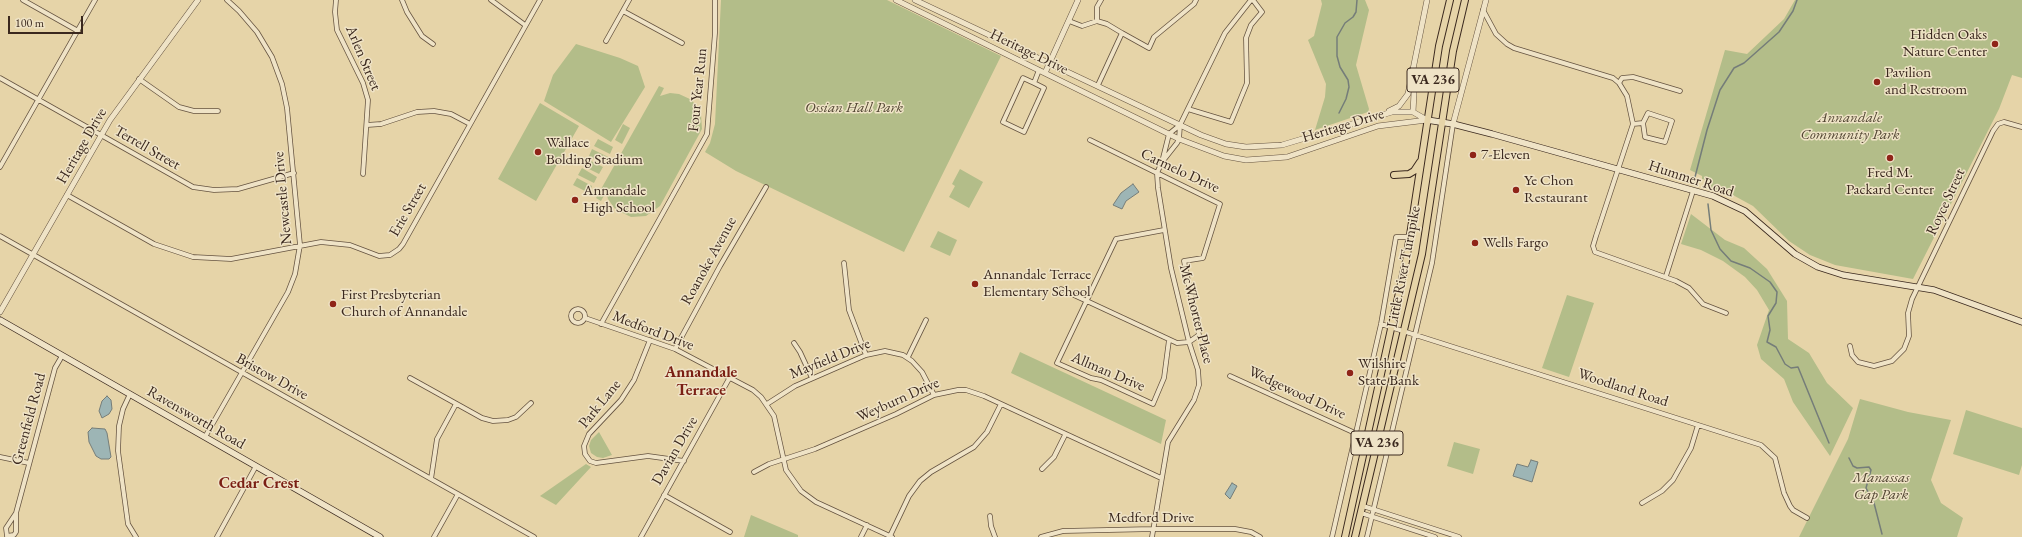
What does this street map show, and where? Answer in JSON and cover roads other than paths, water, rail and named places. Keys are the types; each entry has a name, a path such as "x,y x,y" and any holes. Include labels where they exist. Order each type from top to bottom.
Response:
{"main road":[{"name":"Little River Turnpike","path":"1345,537 1410,237 1439,46 1450,0"},
{"name":"Little River Turnpike","path":"1355,537 1422,254 1453,51 1465,0"},
{"name":"Hummer Road","path":"1427,120 1453,124 1724,200 1745,211 1795,254 1818,267 1843,275 1919,287 1949,294 2022,322"},
{"path":"1394,175 1409,174 1414,171 1422,159"},
{"name":"Ravensworth Road","path":"0,320 380,537"}],"street":[{"path":"23,0 78,31"},
{"path":"0,167 95,0"},
{"name":"Heritage Drive","path":"0,312 101,135 198,0"},
{"name":"Newcastle Drive","path":"205,437 291,285 298,263 300,245 286,103 278,70 257,32 239,11 227,0"},
{"name":"Arlen Street","path":"336,0 335,12 337,30 366,92 368,108 363,174"},
{"path":"402,0 407,12 422,36 433,44"},
{"path":"491,0 525,25"},
{"name":"Erie Street","path":"67,195 154,244 193,257 219,260 238,258 300,245 333,242 350,245 379,256 395,253 403,244 540,0"},
{"path":"606,41 629,0"},
{"name":"Four Year Run","path":"601,324 707,134 715,33 715,0"},
{"name":"Heritage Drive","path":"896,0 1179,139 1224,156 1246,160 1274,159 1295,154 1378,126 1427,120"},
{"name":"Heritage Drive","path":"915,0 1098,85 1201,135 1226,144 1246,147 1272,146 1292,143 1392,112 1413,112 1427,120"},
{"path":"1034,83 1049,63 1078,0"},
{"path":"1097,21 1097,7 1101,0"},
{"path":"1069,21 1082,26 1097,21 1107,24 1149,48 1154,37 1194,4 1196,0"},
{"path":"1179,139 1180,125 1225,33 1252,0 1262,12 1251,25 1246,38 1247,83 1231,122 1188,109"},
{"path":"1382,114 1399,106 1404,101 1416,61 1427,0"},
{"path":"1367,537 1438,232 1453,124 1486,0"},
{"path":"1483,10 1496,34 1514,48 1603,74 1619,83 1630,104 1633,124 1596,236 1594,249 1598,254 1666,276 1688,288 1703,304 1726,313"},
{"path":"623,11 682,43"},
{"path":"1098,85 1122,33"},
{"path":"1413,112 1416,61"},
{"path":"1619,83 1622,78 1633,77 1680,91"},
{"name":"Terrell Street","path":"0,78 178,180 202,189 238,190 294,173"},
{"path":"1023,78 1034,83 1044,88 1024,132 1003,122 1023,78"},
{"path":"140,79 179,107 194,111 218,111"},
{"path":"367,125 380,124 417,112 434,111 452,114 470,124"},
{"path":"1648,113 1672,121 1665,142 1645,137 1643,123 1648,113"},
{"name":"Royce Street","path":"1850,346 1854,359 1868,365 1887,364 1899,356 1907,343 1909,330 1909,309 1995,127 2004,122 2022,127"},
{"path":"1633,124 1643,123"},
{"path":"1169,134 1180,125"},
{"name":"McWhorter Place","path":"1152,537 1168,442 1194,400 1199,385 1198,370 1189,342 1171,268 1164,230 1157,174 1162,162 1169,134"},
{"name":"McWhorter Place","path":"1162,162 1179,139"},
{"name":"Carmelo Drive","path":"1090,140 1220,204 1203,258 1184,261 1199,335 1189,342"},
{"name":"Roanoke Avenue","path":"675,348 766,187"},
{"path":"1666,276 1693,191"},
{"name":"Allman Drive","path":"1164,230 1116,239 1057,363 1091,378 1101,380 1153,404 1164,378 1169,340"},
{"name":"Bristow Drive","path":"0,236 534,537"},
{"path":"1332,537 1381,324 1396,237 1410,237"},
{"path":"844,263 849,310 866,355"},
{"path":"1061,289 1169,340 1177,343 1189,342"},
{"name":"Medford Drive","path":"585,318 675,348 753,390 767,404 777,424 782,461 790,478 808,497 891,537"},
{"path":"926,320 908,357 922,372 934,395"},
{"name":"Woodland Road","path":"1381,324 1766,448 1775,458 1784,493 1790,506 1793,510 1807,518"},
{"name":"Park Lane","path":"650,340 634,380 621,400 589,434 584,446 585,454 590,460 596,463 648,456 684,461"},
{"path":"794,343 800,352 812,378"},
{"name":"Mayfield Drive","path":"767,404 786,390 866,355 885,351 908,357"},
{"name":"Greenfield Road","path":"16,513 6,528 7,536 14,535 16,532 16,513 29,463 55,368 62,356"},
{"name":"Wedgewood Drive","path":"1230,376 1355,433"},
{"name":"Davian Drive","path":"641,537 730,377"},
{"path":"410,378 482,418 500,422 520,415 531,403"},
{"name":"Weyburn Drive","path":"754,472 768,464 782,461 816,449 889,418 934,395 950,390 966,390 1001,404 1161,478"},
{"path":"130,394 123,409 119,426 118,451 128,524 136,537"},
{"path":"431,479 437,439 456,404"},
{"path":"891,537 909,496 920,481 935,469 974,447 987,432 1001,404"},
{"path":"1642,504 1662,491 1673,480 1691,448 1698,425"},
{"path":"1042,469 1054,457 1065,434"},
{"path":"0,457 29,463"},
{"path":"217,537 256,466"},
{"path":"434,537 458,494"},
{"path":"664,495 730,532"},
{"path":"1363,506 1459,537"},
{"path":"1361,513 1435,537"},
{"path":"990,516 991,526 996,537"},
{"path":"861,537 867,525"},
{"name":"Medford Drive","path":"1041,537 1063,531 1080,530 1235,529 1251,532 1260,537"},
{"path":"1080,530 1080,537"}],"water":[{"path":"1133,184 1139,192 1126,201 1122,209 1113,205 1121,193"},
{"path":"107,396 111,400 112,409 109,414 102,418 99,411 102,401"},
{"path":"92,428 105,429 111,457 109,459 101,459 96,456 89,442 88,432"},
{"path":"1531,460 1538,462 1532,482 1513,476 1517,464 1528,467"},
{"path":"1232,483 1237,486 1230,499 1225,494"}],"waterway":[{"path":"1339,113 1346,99 1349,87 1348,80 1340,67 1337,56 1337,37 1345,23 1353,17 1356,12 1357,0"},
{"path":"1694,181 1707,130 1720,90 1734,68 1744,63 1779,32 1793,11 1797,0"},
{"path":"1708,204 1711,230 1720,249 1731,261 1750,268 1770,282 1777,292 1776,303 1768,316 1770,330 1767,342 1776,347 1785,364 1791,368 1798,367 1829,443"},
{"path":"1849,458 1853,466 1857,468 1869,467 1871,470 1866,488 1874,503 1882,534"}],"place":[{"name":"Hidden Oaks Nature Center","path":"1995,44"},
{"name":"Pavilion and Restroom","path":"1877,82"},
{"name":"Wallace Bolding Stadium","path":"538,152"},
{"name":"7-Eleven","path":"1473,155"},
{"name":"Fred M. Packard Center","path":"1890,158"},
{"name":"Ye Chon Restaurant","path":"1516,190"},
{"name":"Annandale High School","path":"575,200"},
{"name":"Wells Fargo","path":"1475,243"},
{"name":"Annandale Terrace Elementary School","path":"975,284"},
{"name":"First Presbyterian Church of Annandale","path":"333,304"},
{"name":"Wilshire State Bank","path":"1350,373"}],"district":[{"name":"Annandale Terrace","path":"701,382"},
{"name":"Cedar Crest","path":"259,484"}],"park label":[{"name":"Ossian Hall Park","path":"854,108"},
{"name":"Annandale Community Park","path":"1850,126"},
{"name":"Manassas Gap Park","path":"1881,486"}]}
